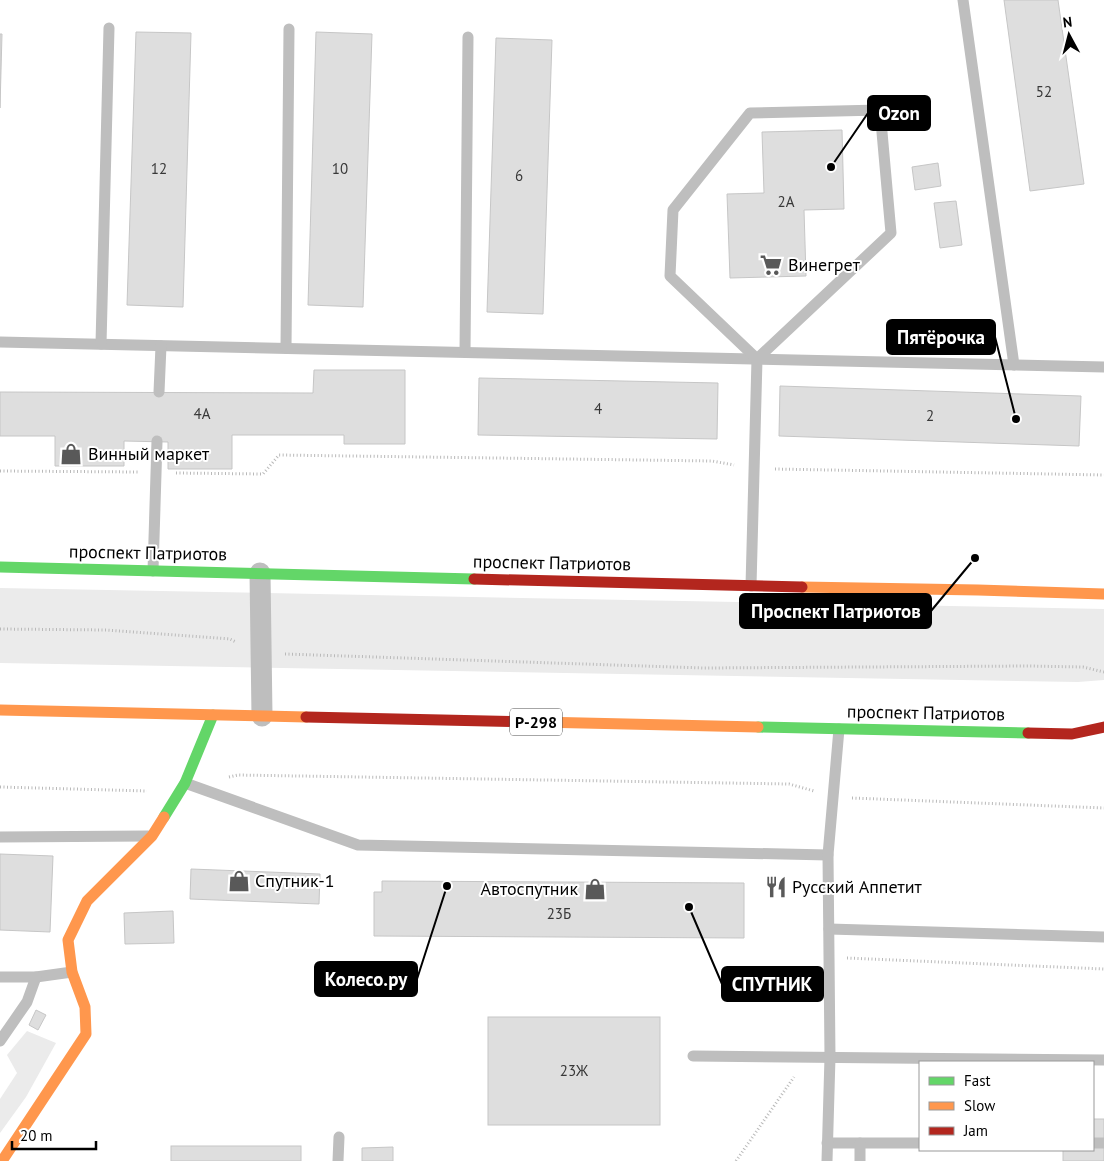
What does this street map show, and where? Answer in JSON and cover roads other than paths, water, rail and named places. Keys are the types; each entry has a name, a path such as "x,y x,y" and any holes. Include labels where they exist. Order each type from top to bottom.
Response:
{"main road":[{"name":"проспект Патриотов","path":"0,567 1104,594"},
{"name":"проспект Патриотов","path":"0,710 1072,734 1096,740"},
{"path":"2,1161 86,1034 85,1006 72,972 68,940 87,901 152,836 185,783 213,715"},
{"name":"проспект Патриотов","path":"1072,734 1104,727"}],"street":[{"path":"260,573 262,716"}],"lane":[{"path":"964,0 1014,365"},
{"path":"102,344 109,28"},
{"path":"286,348 289,30"},
{"path":"465,352 468,37"},
{"path":"751,586 757,359 891,233 880,110 750,113 673,210 670,276 757,359"},
{"path":"0,342 1104,367"},
{"path":"159,392 161,346"},
{"path":"153,571 157,442"},
{"path":"827,1161 830,1057 828,855 839,729"},
{"path":"185,783 358,845 828,855"},
{"path":"0,837 152,836"},
{"path":"829,929 1104,936"},
{"path":"0,977 72,972"},
{"path":"0,1041 27,1002 36,976"},
{"path":"693,1056 1104,1060"},
{"path":"338,1161 339,1137"},
{"path":"827,1143 919,1143"},
{"path":"860,1143 860,1161"}],"place":[{"name":"Ozon","path":"831,167"},
{"name":"Винегрет","path":"771,265"},
{"name":"Пятёрочка","path":"1016,419"},
{"name":"Винный маркет","path":"71,454"},
{"name":"Проспект Патриотов","path":"975,558"},
{"name":"Спутник-1","path":"239,881"},
{"name":"Колесо.ру","path":"447,886"},
{"name":"Русский Аппетит","path":"776,887"},
{"name":"Автоспутник","path":"595,889"},
{"name":"СПУТНИК","path":"689,907"}]}
